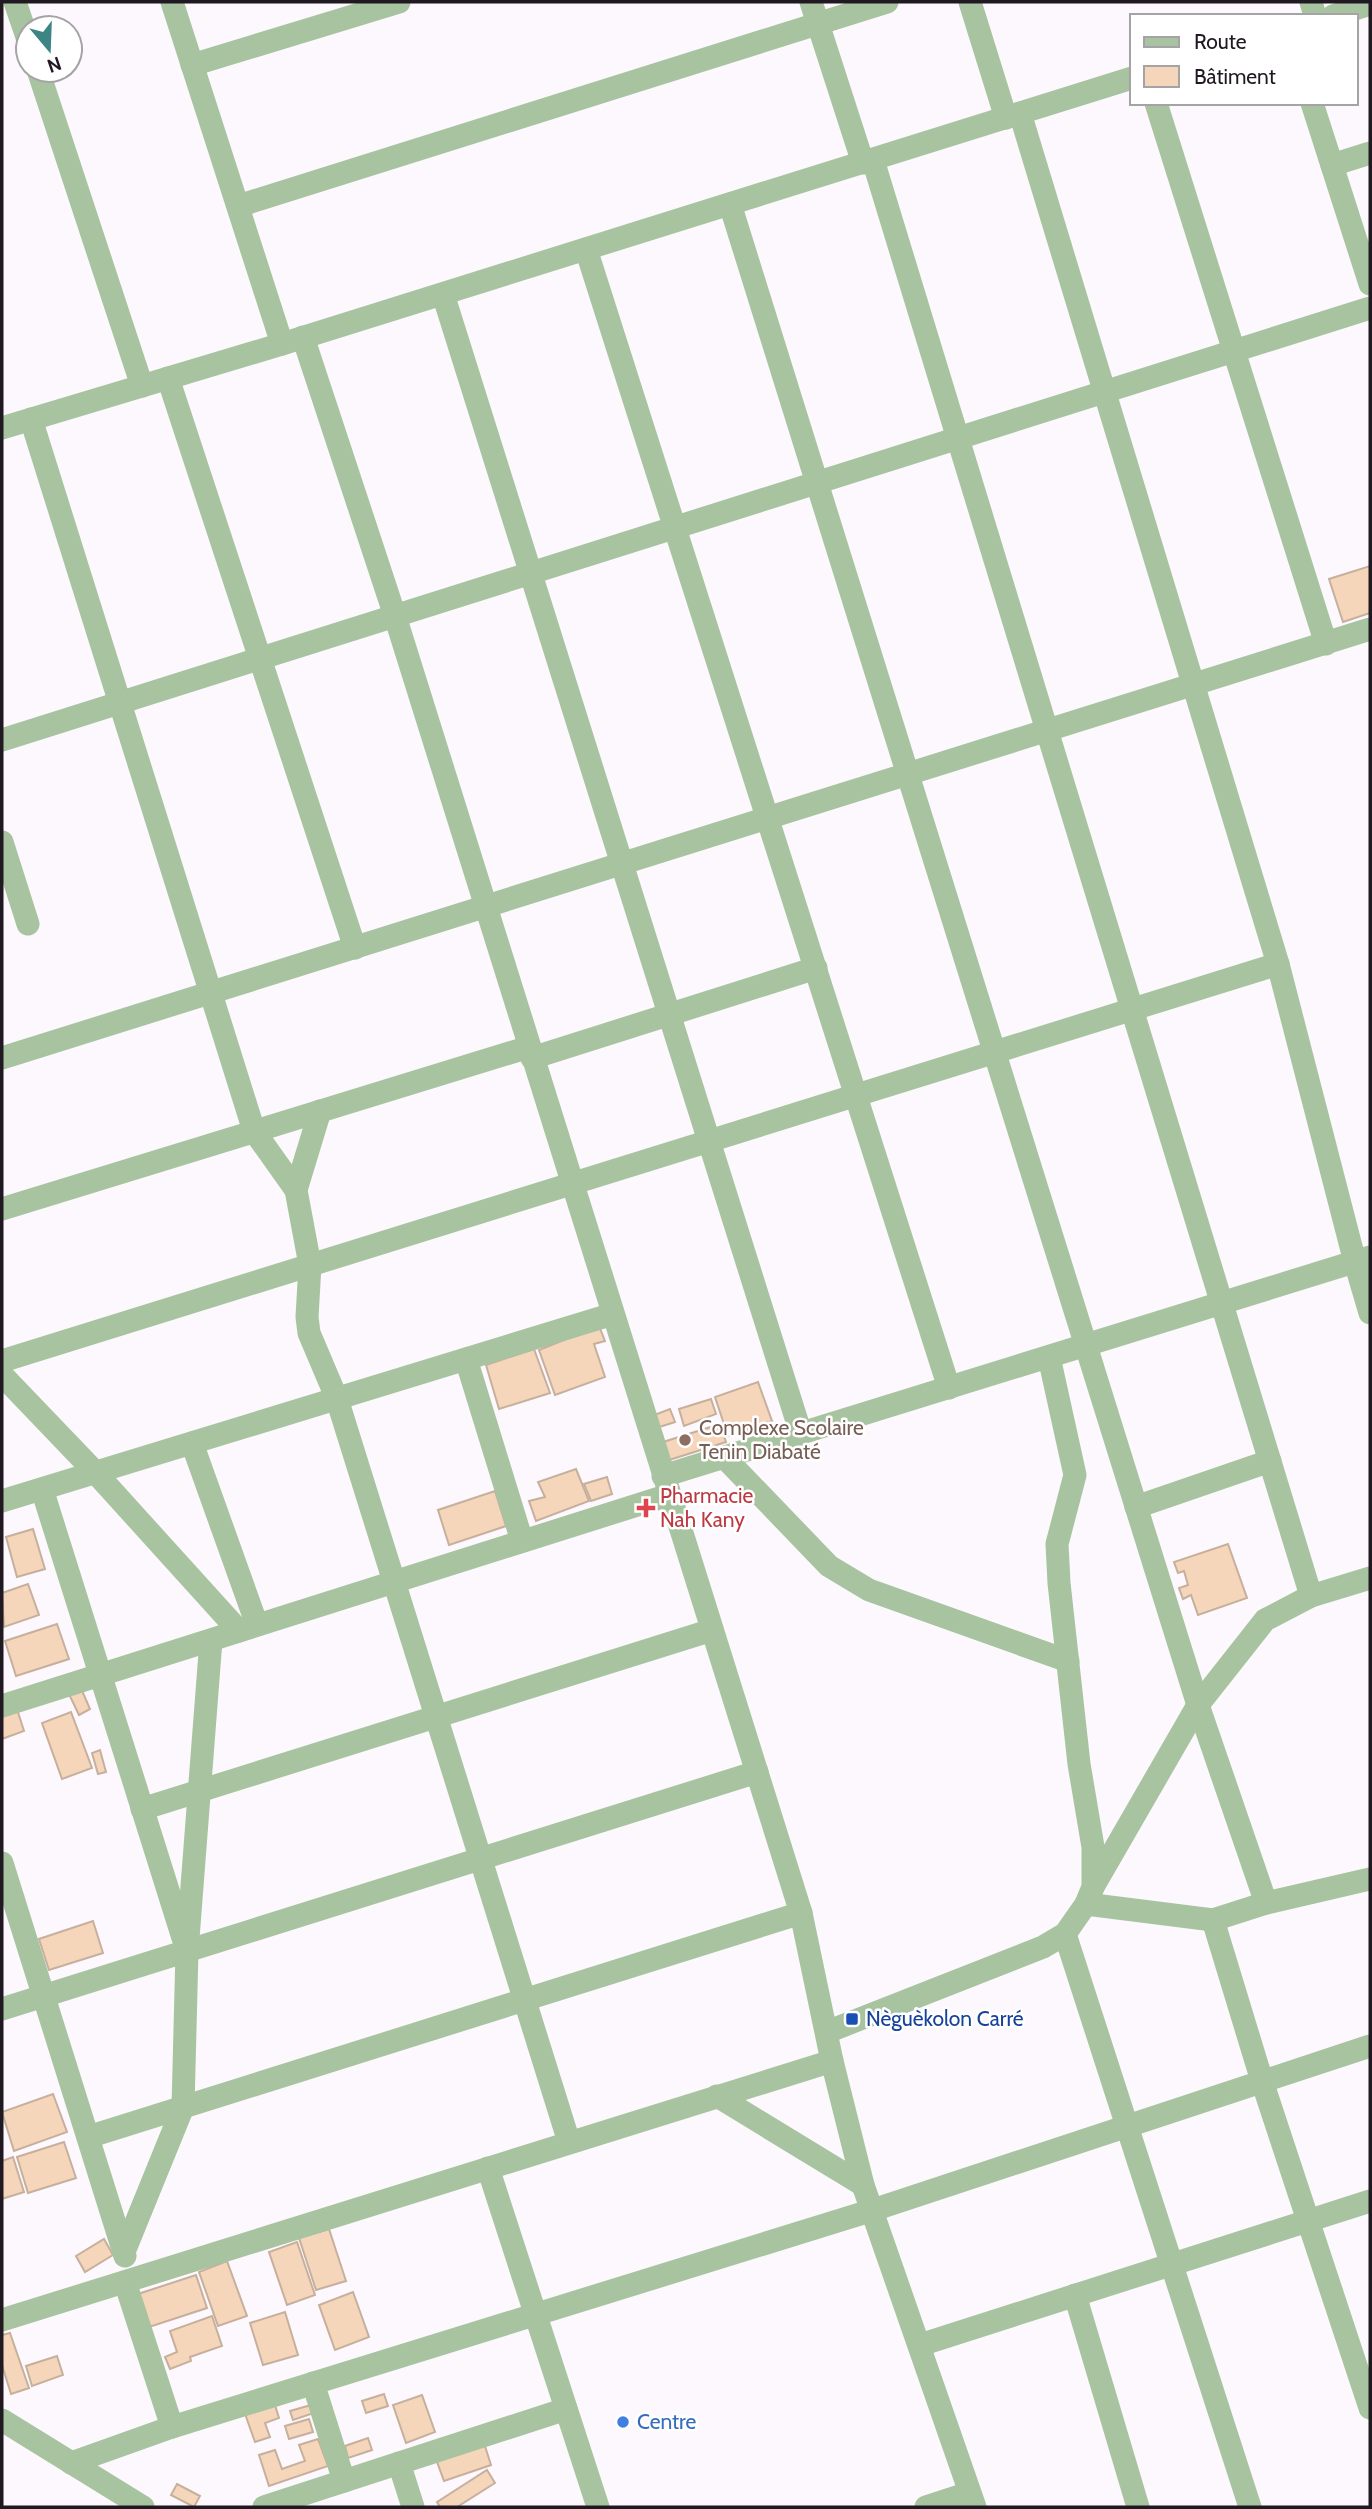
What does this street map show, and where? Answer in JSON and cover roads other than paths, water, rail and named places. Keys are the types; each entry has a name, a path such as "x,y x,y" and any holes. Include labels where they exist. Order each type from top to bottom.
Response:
{"street":[{"path":"172,2 238,206 292,341 395,616 801,1913 832,2061 863,2185 972,2500 926,2507"},
{"path":"192,65 398,2"},
{"path":"238,206 815,13 887,2"},
{"path":"970,2 1013,116 1105,392 1278,964 1362,1259 1370,1314"},
{"path":"1339,14 1370,4"},
{"path":"815,13 868,161 958,439 1311,1596"},
{"path":"2,428 292,341 1130,79"},
{"path":"43,84 142,386"},
{"path":"1157,105 1326,644"},
{"path":"1313,105 1370,284"},
{"path":"1332,165 1370,153"},
{"path":"730,204 1198,1704 1266,1903"},
{"path":"586,249 949,1388"},
{"path":"443,294 801,1434"},
{"path":"2,740 1370,308"},
{"path":"167,378 355,948"},
{"path":"31,419 254,1131 296,1190 310,1265 307,1317 309,1333 337,1399 569,2142"},
{"path":"2,1058 1370,629"},
{"path":"2,842 28,924"},
{"path":"2,1361 1278,964"},
{"path":"2,1209 320,1111 669,1015 816,968"},
{"path":"296,1190 320,1111"},
{"path":"2,1706 522,1541 666,1486 725,1458 1362,1259"},
{"path":"2,1501 613,1314"},
{"path":"1049,1357 1075,1475 1057,1544 1079,1764 1093,1847 1090,1895"},
{"path":"466,1359 522,1541"},
{"path":"2,1375 248,1628"},
{"path":"192,1443 248,1628"},
{"path":"725,1458 830,1566 869,1590 1068,1661"},
{"path":"1136,1507 1270,1461"},
{"path":"42,1489 187,1951"},
{"path":"827,2032 1043,1947 1065,1934 1090,1895 1198,1704 1265,1620 1311,1596 1370,1578"},
{"path":"142,1809 712,1630"},
{"path":"124,2252 183,2107 187,1951 211,1640"},
{"path":"2,2010 757,1772"},
{"path":"2,1863 124,2252 129,2280 172,2427"},
{"path":"1090,1895 1213,1920 1266,1903 1370,1879"},
{"path":"88,2137 801,1913"},
{"path":"1213,1920 1308,2221 1365,2373 1370,2408"},
{"path":"1065,1934 1250,2507"},
{"path":"71,2463 172,2427 873,2210 1370,2046"},
{"path":"2,2320 832,2061"},
{"path":"717,2096 863,2185"},
{"path":"488,2168 598,2507"},
{"path":"920,2345 1370,2201"},
{"path":"1075,2295 1138,2507"},
{"path":"313,2383 344,2481"},
{"path":"264,2507 566,2409"},
{"path":"2,2420 143,2507"},
{"path":"399,2463 413,2507"}],"place":[{"name":"Complexe Scolaire Tenin Diabaté","path":"685,1440"},
{"name":"Pharmacie Nah Kany","path":"646,1508"},
{"name":"Nèguèkolon Carré","path":"852,2019"},
{"name":"Centre","path":"623,2422"}]}
